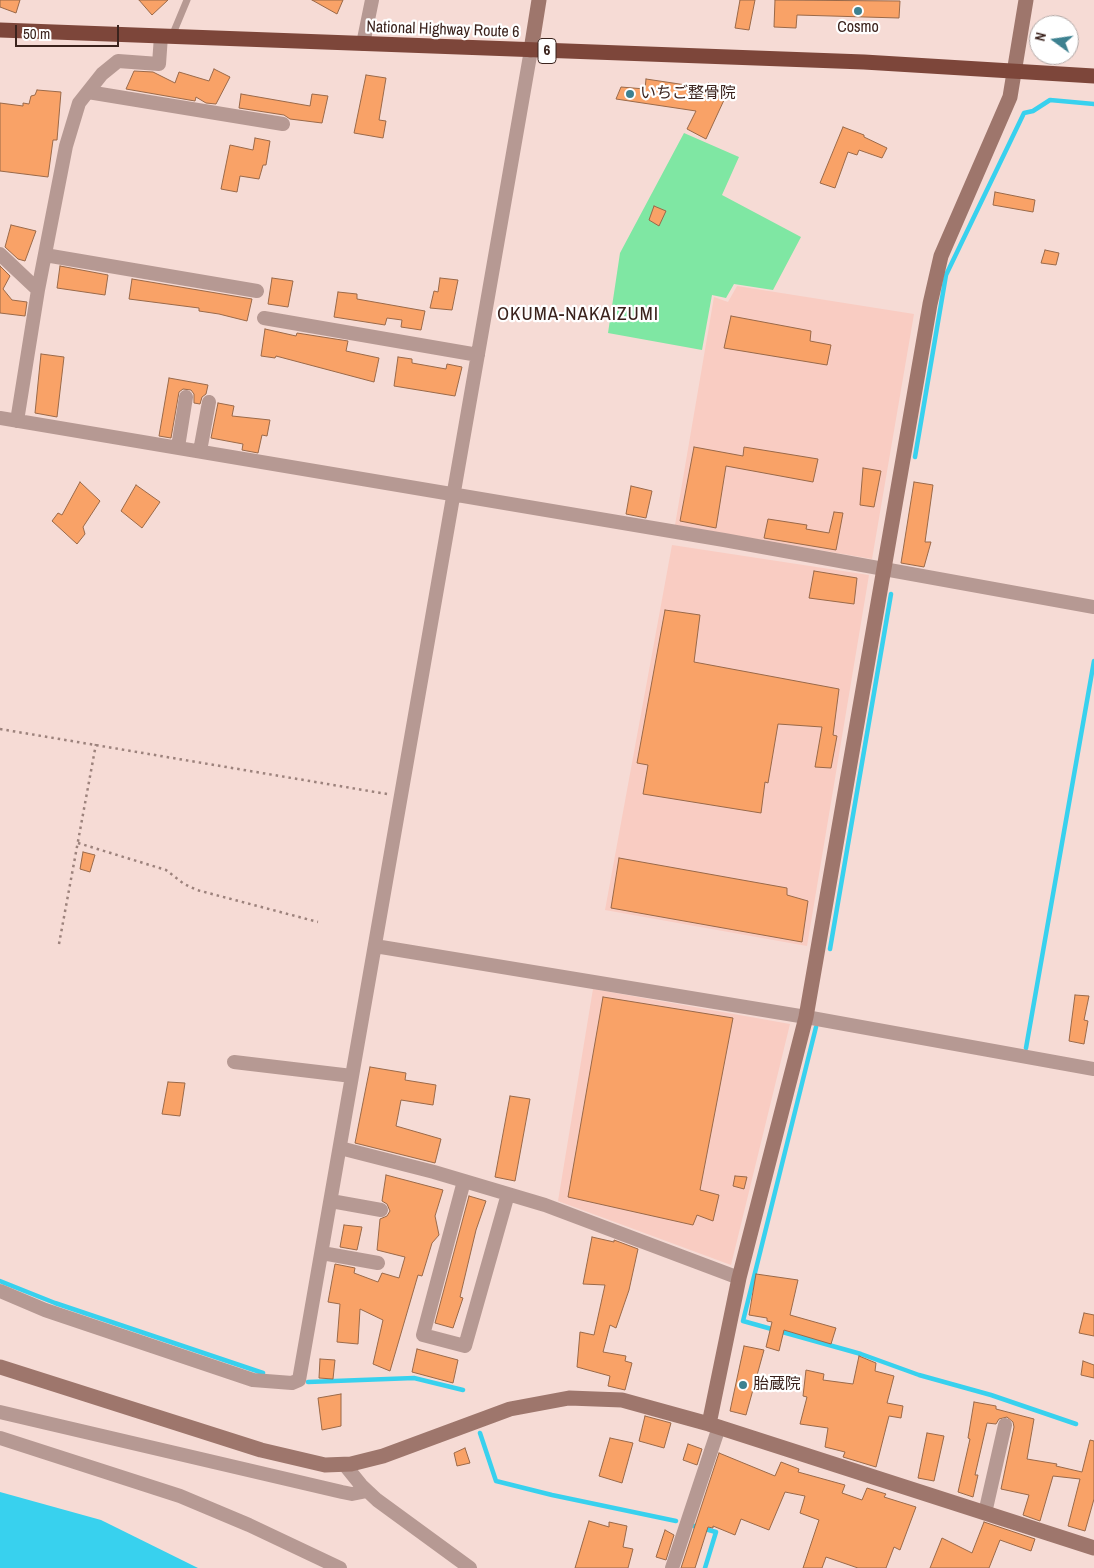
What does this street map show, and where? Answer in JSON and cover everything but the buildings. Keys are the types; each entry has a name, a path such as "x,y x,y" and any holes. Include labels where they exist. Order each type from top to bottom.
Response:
{"highway":[{"name":"National Highway Route 6","path":"0,30 864,62 1094,76"}],"street":[{"path":"363,44 372,0"},
{"path":"0,1291 54,1313 253,1380 292,1383 299,1380 539,0"},
{"path":"672,1568 714,1426 740,1278 806,1017 930,304 941,256 1010,97 1026,0"},
{"path":"17,421 38,290 66,146 79,103 102,74 118,61 159,64 166,36"},
{"path":"88,92 282,124"},
{"path":"0,254 38,290"},
{"path":"45,255 257,291"},
{"path":"264,318 478,355"},
{"path":"178,447 186,397"},
{"path":"200,451 209,402"},
{"path":"0,418 452,494 1094,607"},
{"path":"375,946 806,1017 1094,1069"},
{"path":"234,1062 352,1076"},
{"path":"340,1148 508,1194 646,1241 740,1278"},
{"path":"464,1181 423,1335 465,1346 508,1194"},
{"path":"331,1200 381,1210"},
{"path":"322,1253 378,1263"},
{"path":"0,1367 261,1450 325,1466 383,1456 510,1409 569,1398 622,1400 714,1426 1094,1548"},
{"path":"0,1412 342,1492 352,1494 367,1491"},
{"path":"985,1513 1005,1425"},
{"path":"0,1438 180,1496 249,1525 340,1568"},
{"path":"344,1464 367,1491 470,1568"}],"lane":[{"path":"166,36 187,0"}],"path":[{"path":"0,729 401,796"},
{"path":"59,944 96,744"},
{"path":"78,842 166,870 184,884 198,890 318,922"}],"shaded area":[{"path":"737,286 914,314 872,559 675,525 714,297 728,302"},
{"path":"672,545 869,575 807,946 605,910"},
{"path":"593,989 790,1024 731,1265 558,1201"}],"green space":[{"path":"684,133 739,157 722,195 801,237 773,290 734,284 726,298 712,295 702,350 608,333 620,253"}],"water":[{"path":"0,1492 101,1520 198,1568 0,1568"}],"waterway":[{"path":"915,457 946,275 1024,113 1033,111 1050,100 1094,104"},
{"path":"830,949 891,594"},
{"path":"1026,1048 1094,661"},
{"path":"816,1027 743,1321 861,1354 919,1375 991,1395 1076,1424"},
{"path":"0,1281 55,1303 263,1373"},
{"path":"308,1382 414,1378 463,1390"},
{"path":"480,1433 496,1481 552,1495 676,1521"},
{"path":"694,1526 716,1532 705,1568"}],"place":[{"name":"Cosmo","path":"858,11"},
{"name":"いちご整骨院","path":"630,94"},
{"name":"胎蔵院","path":"743,1385"}],"district":[{"name":"OKUMA-NAKAIZUMI","path":"578,315"}]}
